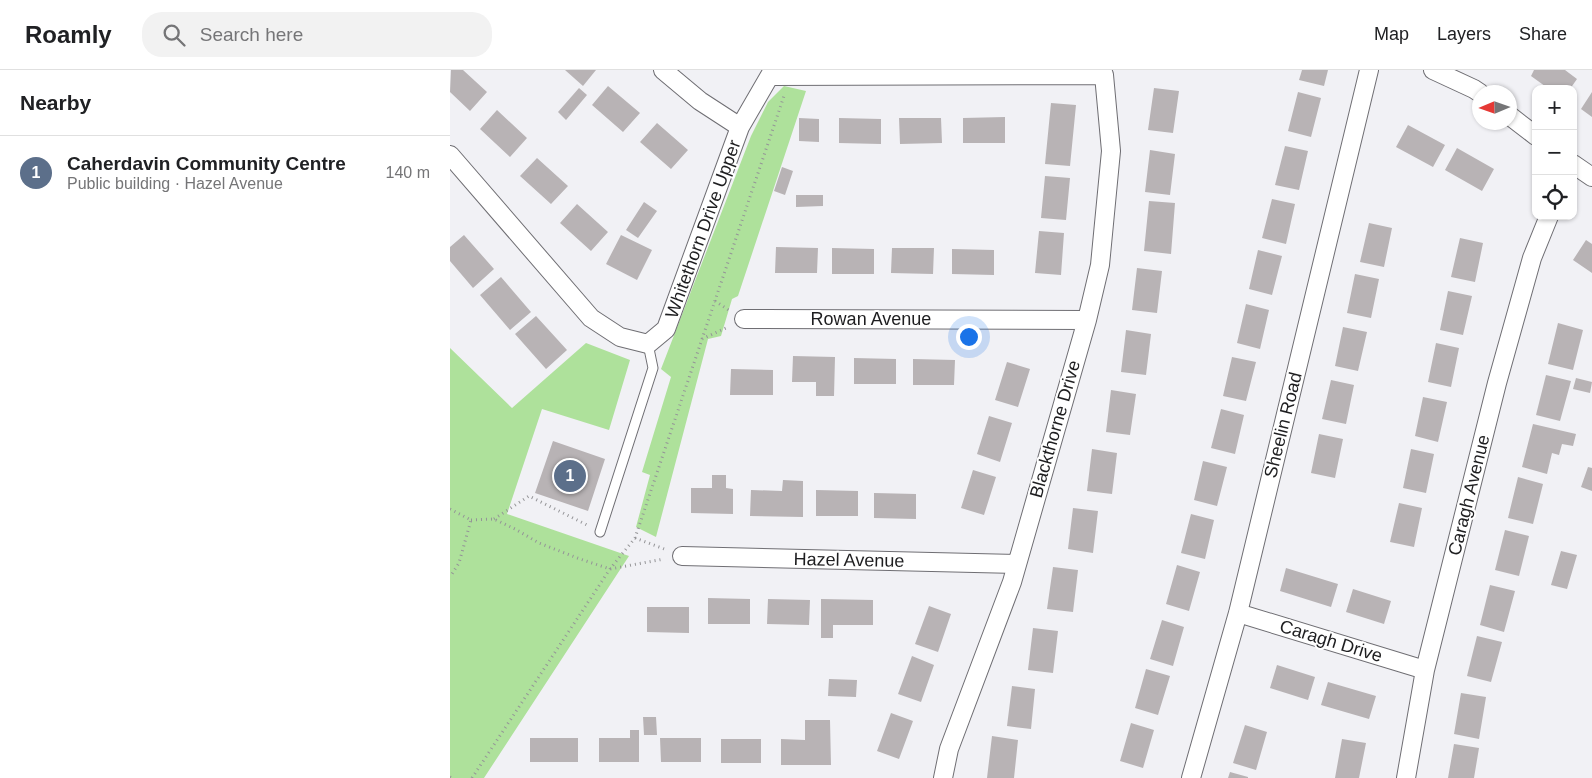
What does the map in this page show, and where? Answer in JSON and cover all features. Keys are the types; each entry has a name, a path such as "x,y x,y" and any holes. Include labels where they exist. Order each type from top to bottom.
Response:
{"street":[{"path":"663,70 700,102 740,127"},
{"name":"Sheelin Road","path":"1191,778 1238,613 1369,70"},
{"path":"1433,70 1472,88"},
{"path":"772,73 791,76 1103,72"},
{"name":"Blackthorne Drive","path":"943,778 949,749 1012,582 1087,320 1100,265 1111,151 1103,72"},
{"name":"Whitethorn Drive Upper","path":"648,344 666,329 740,127 772,73"},
{"path":"1517,121 1532,133"},
{"path":"450,155 591,318 620,337 648,344"},
{"path":"1577,167 1592,177"},
{"name":"Caragh Avenue","path":"1406,778 1425,670 1502,365 1532,258 1547,220"},
{"name":"Rowan Avenue","path":"744,319 1087,320"},
{"name":"Hazel Avenue","path":"682,556 1017,564"},
{"name":"Caragh Drive","path":"1238,613 1425,670"}],"lane":[{"path":"600,532 653,368 648,344"}],"path":[{"path":"472,778 610,568 634,538 791,76"},
{"path":"494,519 529,496 600,532"},
{"path":"450,509 471,520 494,519 539,543 610,568 682,556"},
{"path":"450,577 460,563 471,520"},
{"path":"634,538 682,556"}],"green space":[{"path":"784,86 806,91 738,296 732,299 721,336 708,339 656,537 636,527 650,475 642,472 671,377 661,369 751,136 768,102"},
{"path":"586,343 630,360 609,430 542,409 507,514 629,556 484,778 450,778 450,348 512,408"}],"building":[{"path":"451,70 463,70 487,92 470,111 450,92"},
{"path":"565,70 596,70 583,86"},
{"path":"1302,70 1328,70 1324,86 1299,80"},
{"path":"1534,70 1565,70 1577,79 1573,85 1543,85 1531,76"},
{"path":"608,86 640,113 623,132 592,105"},
{"path":"579,88 587,95 566,120 558,112"},
{"path":"1154,88 1179,91 1173,133 1148,130"},
{"path":"1298,92 1321,98 1311,137 1288,131"},
{"path":"1592,92 1592,117 1581,109"},
{"path":"1051,103 1076,105 1070,166 1045,164"},
{"path":"497,110 527,138 510,157 480,129"},
{"path":"1005,117 1005,143 963,143 963,118"},
{"path":"799,118 819,119 819,142 799,141"},
{"path":"839,118 881,119 881,144 839,143"},
{"path":"899,118 941,118 942,143 900,144"},
{"path":"657,123 688,150 671,169 640,142"},
{"path":"1408,125 1445,145 1433,167 1396,147"},
{"path":"1285,146 1308,151 1299,190 1275,185"},
{"path":"1457,148 1494,169 1482,191 1445,170"},
{"path":"1150,150 1175,154 1170,195 1145,192"},
{"path":"537,158 568,186 551,204 520,176"},
{"path":"782,167 793,171 785,195 774,191"},
{"path":"1045,176 1070,178 1066,220 1041,218"},
{"path":"796,195 823,195 823,206 796,207"},
{"path":"1272,199 1295,204 1286,244 1262,238"},
{"path":"1149,201 1175,203 1171,254 1144,251"},
{"path":"644,202 657,211 638,238 626,230"},
{"path":"577,204 608,232 591,251 560,223"},
{"path":"1369,223 1392,228 1384,267 1360,262"},
{"path":"1039,231 1064,233 1061,275 1035,273"},
{"path":"464,235 494,269 473,288 450,261 450,247"},
{"path":"621,235 652,250 637,280 606,264"},
{"path":"1460,238 1483,243 1475,282 1451,277"},
{"path":"1586,240 1592,244 1592,273 1573,260"},
{"path":"776,247 818,248 817,273 775,273"},
{"path":"832,248 874,249 874,274 832,274"},
{"path":"892,248 934,248 933,274 891,273"},
{"path":"952,249 994,250 994,275 952,274"},
{"path":"1258,250 1282,256 1272,295 1249,289"},
{"path":"1137,268 1162,271 1157,313 1132,310"},
{"path":"1355,274 1379,279 1371,318 1347,313"},
{"path":"501,277 531,312 510,330 480,295"},
{"path":"1448,291 1472,296 1463,335 1440,330"},
{"path":"1246,304 1269,310 1260,349 1237,343"},
{"path":"536,316 567,350 546,369 515,334"},
{"path":"1558,323 1583,330 1573,370 1548,364"},
{"path":"1343,327 1367,332 1358,371 1335,366"},
{"path":"1126,330 1151,334 1146,375 1121,372"},
{"path":"1436,343 1459,348 1451,387 1428,382"},
{"path":"793,356 835,357 834,396 816,396 816,382 792,382"},
{"path":"1232,357 1256,362 1246,401 1223,396"},
{"path":"854,358 896,359 896,384 854,384"},
{"path":"913,359 955,360 954,385 913,385"},
{"path":"1007,362 1030,369 1018,407 995,400"},
{"path":"731,369 773,370 773,395 730,395"},
{"path":"1546,375 1571,381 1560,421 1536,415"},
{"path":"1576,378 1592,382 1590,393 1573,389"},
{"path":"1331,380 1354,385 1346,424 1322,419"},
{"path":"1111,390 1136,394 1130,435 1106,432"},
{"path":"1423,397 1447,402 1438,442 1415,436"},
{"path":"1221,409 1244,415 1235,454 1211,448"},
{"path":"989,416 1012,423 1000,462 977,454"},
{"path":"1533,424 1576,434 1573,446 1562,444 1559,455 1552,453 1547,474 1522,467"},
{"path":"1319,434 1343,439 1335,478 1311,473"},
{"path":"553,441 605,459 588,511 535,493"},
{"path":"1092,449 1117,453 1112,494 1087,491"},
{"path":"1411,449 1434,454 1426,493 1403,488"},
{"path":"1203,461 1227,467 1217,506 1194,500"},
{"path":"1588,467 1592,468 1592,491 1581,487"},
{"path":"973,470 996,477 984,515 961,508"},
{"path":"712,475 726,475 726,488 733,489 733,514 691,513 691,488 712,488"},
{"path":"1518,477 1543,484 1533,524 1508,518"},
{"path":"783,480 803,481 803,517 750,516 751,490 782,491"},
{"path":"816,490 858,491 858,516 816,516"},
{"path":"874,493 916,494 916,519 874,518"},
{"path":"1399,503 1422,508 1414,547 1390,542"},
{"path":"1073,508 1098,511 1093,553 1068,549"},
{"path":"1191,514 1214,520 1205,559 1181,553"},
{"path":"1505,530 1529,536 1519,576 1495,570"},
{"path":"1561,551 1577,555 1567,589 1551,585"},
{"path":"1177,565 1200,572 1189,611 1166,604"},
{"path":"1053,567 1078,570 1073,612 1047,609"},
{"path":"1286,568 1338,584 1331,607 1280,591"},
{"path":"1490,585 1515,591 1504,632 1480,625"},
{"path":"1353,589 1391,601 1384,624 1346,612"},
{"path":"708,598 750,599 750,624 708,624"},
{"path":"768,599 810,600 809,625 767,624"},
{"path":"821,599 873,600 873,625 833,625 833,638 821,638"},
{"path":"929,606 951,614 938,652 915,644"},
{"path":"647,607 689,607 689,633 647,632"},
{"path":"1162,620 1184,627 1173,666 1150,659"},
{"path":"1033,628 1058,631 1053,673 1028,670"},
{"path":"1477,636 1502,642 1491,682 1467,676"},
{"path":"912,656 934,665 921,702 898,694"},
{"path":"1277,665 1315,677 1308,700 1270,688"},
{"path":"1146,669 1170,676 1158,715 1135,708"},
{"path":"829,679 857,680 856,697 828,696"},
{"path":"1328,682 1376,696 1369,719 1321,705"},
{"path":"1012,686 1035,689 1031,729 1007,726"},
{"path":"1461,693 1486,697 1479,739 1454,734"},
{"path":"891,713 913,721 899,759 877,751"},
{"path":"643,717 656,717 657,735 644,735"},
{"path":"805,720 830,720 831,765 781,765 781,739 805,740"},
{"path":"1131,723 1154,730 1143,768 1120,761"},
{"path":"1245,725 1267,732 1256,770 1233,763"},
{"path":"630,730 639,730 639,762 599,762 599,738 630,738"},
{"path":"992,736 1018,740 1014,778 987,778"},
{"path":"530,738 578,738 578,762 530,762"},
{"path":"660,738 701,738 701,762 661,762"},
{"path":"721,739 761,739 761,763 721,763"},
{"path":"1342,739 1366,743 1359,778 1335,778"},
{"path":"1454,744 1479,748 1474,778 1448,778"},
{"path":"1230,772 1248,777 1248,778 1228,778"}],"place":[{"name":"Caherdavin Community Centre","path":"570,476"}]}
